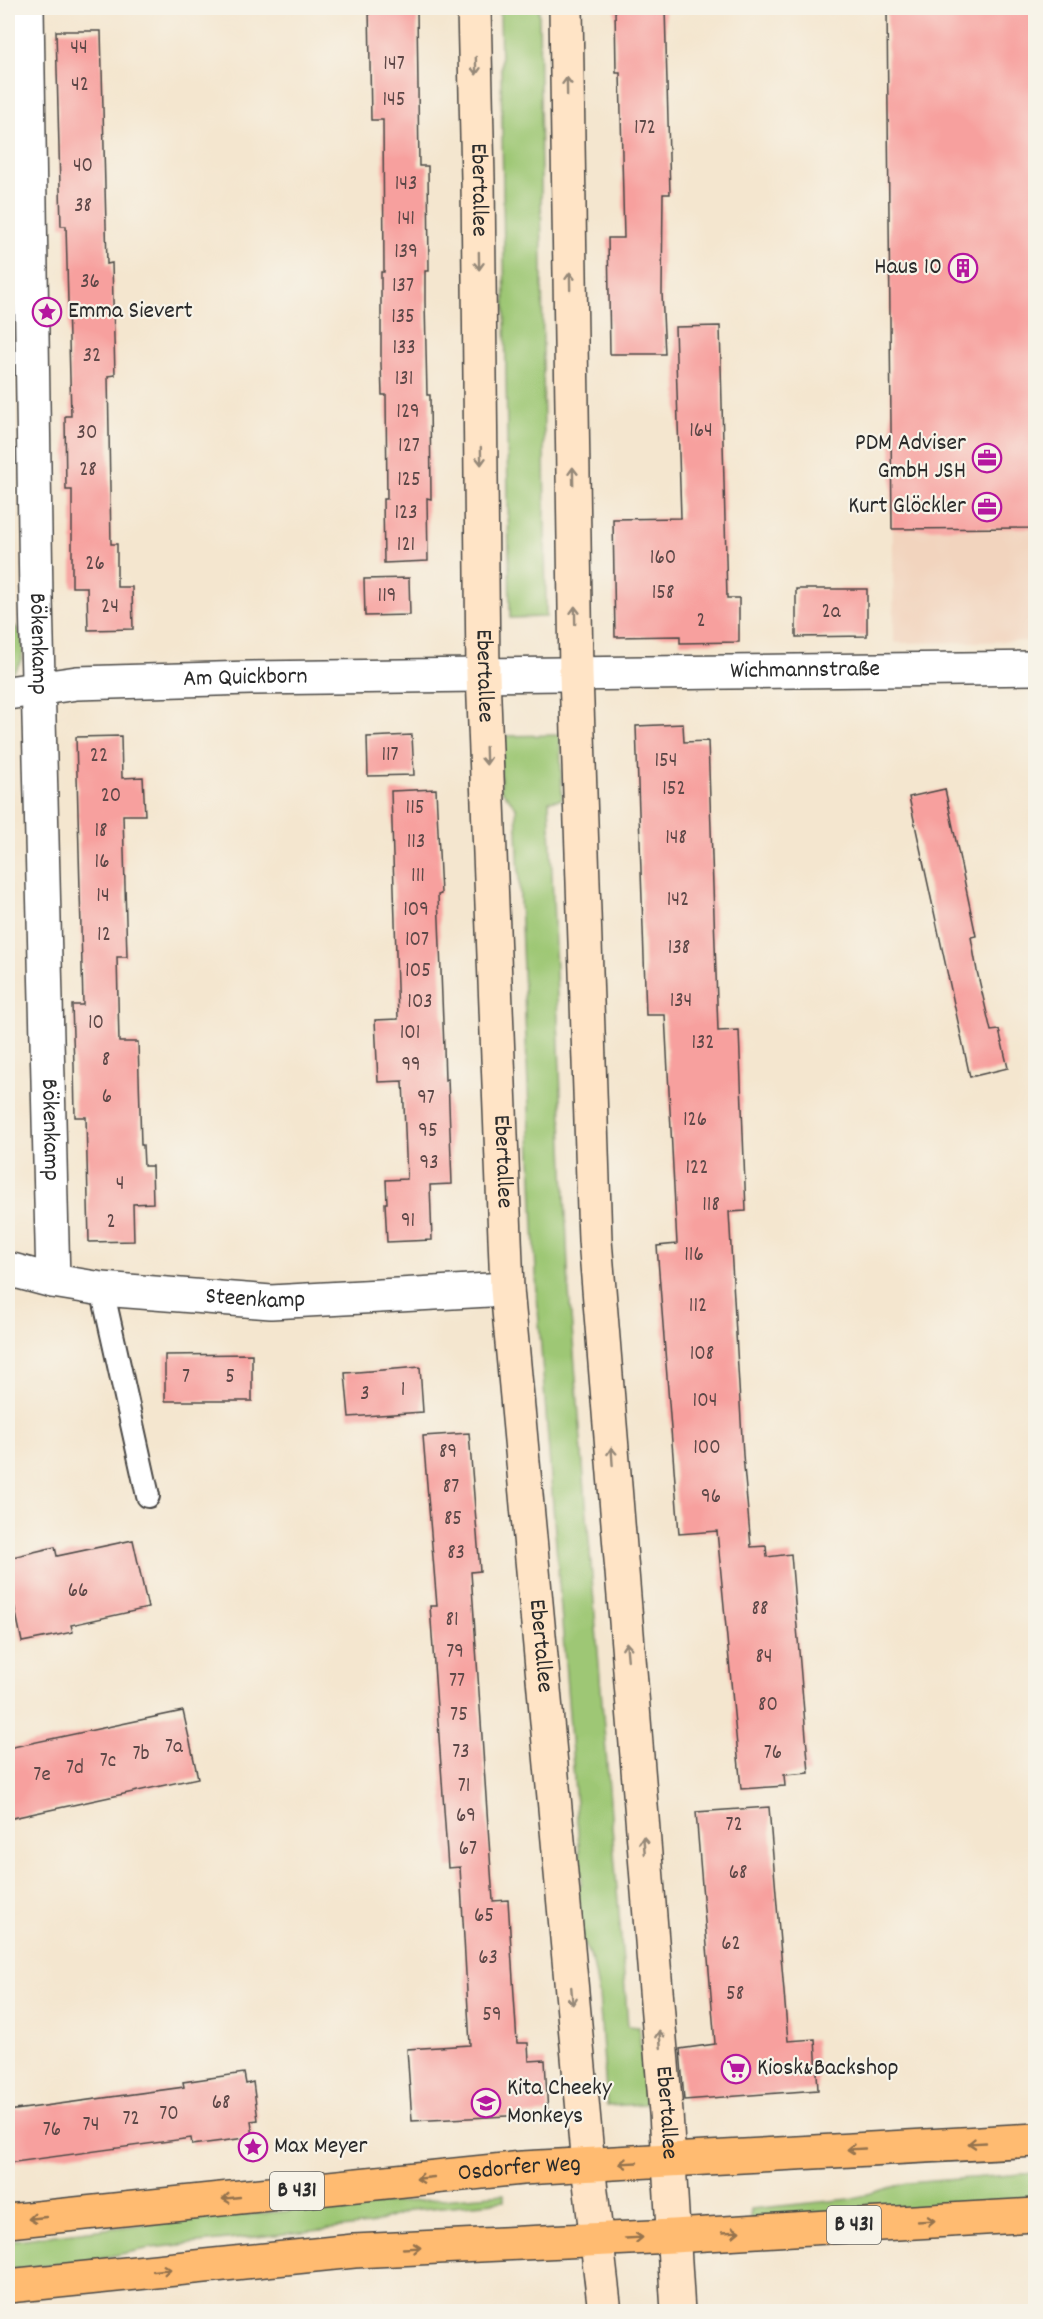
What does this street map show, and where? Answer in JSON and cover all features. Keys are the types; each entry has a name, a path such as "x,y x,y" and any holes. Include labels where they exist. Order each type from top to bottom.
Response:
{"main road":[{"name":"Ebertallee","path":"474,8 483,674 507,1289 588,2164 605,2312"},
{"name":"Ebertallee","path":"566,8 576,674 595,1240 678,2312"},
{"name":"Osdorfer Weg","path":"8,2221 522,2168 1035,2139"},
{"name":"B 431","path":"8,2286 354,2251 673,2236 1035,2215"}],"street":[{"name":"Bökenkamp","path":"27,8 23,690 53,1281"},
{"name":"Wichmannstraße","path":"483,674 1035,668"},
{"name":"Am Quickborn","path":"23,690 88,683 483,674"},
{"name":"Steenkamp","path":"8,1269 53,1281 102,1289 271,1302 507,1289"}],"lane":[{"path":"102,1289 148,1496"}],"shaded area":[{"name":"Haus 10","path":"887,8 1035,8 1035,641 894,643"}],"green space":[{"path":"500,8 539,8 546,617 510,618"},
{"path":"8,620 19,632 23,648 20,663 8,675"},
{"path":"560,735 562,799 549,801 569,1291 628,2026 639,2027 645,2104 607,2106 599,1995 593,1963 580,1935 568,1885 582,1884 537,1296 516,807 501,790 500,736"},
{"path":"1035,2173 1035,2204 750,2219 751,2209 850,2199 907,2183"},
{"path":"504,2194 504,2201 411,2210 369,2225 151,2248 82,2262 8,2270 8,2241 186,2219"}],"building":[{"path":"369,8 417,8 419,166 428,166 429,271 425,271 425,302 427,395 430,395 431,499 427,498 428,561 384,563 383,499 387,499 386,395 382,395 381,364 381,272 384,272 383,120 371,120"},
{"path":"615,8 665,8 670,194 663,194 662,293 665,354 610,354 608,238 624,238 620,73 616,73"},
{"name":"Haus 10","path":"887,8 1035,8 1035,528 892,529"},
{"path":"56,31 101,31 107,264 112,263 115,375 108,376 111,544 117,544 117,587 132,587 133,629 88,630 87,587 72,587 72,490 66,490 65,416 71,416 66,226 61,226"},
{"path":"720,326 727,598 739,598 739,642 680,643 680,636 615,637 613,519 681,518 675,327"},
{"path":"409,578 410,615 365,616 364,579"},
{"path":"796,589 867,589 867,636 796,637"},
{"path":"683,724 684,742 708,741 718,1031 739,1030 746,1211 729,1212 743,1455 751,1547 766,1546 767,1557 791,1554 809,1773 784,1775 785,1786 741,1789 717,1531 679,1534 657,1246 677,1244 665,1015 646,1015 636,726"},
{"path":"412,735 414,775 368,776 367,737"},
{"path":"121,736 122,778 143,777 145,815 123,815 127,957 117,957 119,1042 138,1042 141,1145 143,1145 144,1166 152,1166 153,1203 133,1204 134,1241 89,1242 86,1117 75,1117 72,1005 83,1005 76,737"},
{"path":"436,789 445,1080 448,1079 452,1184 430,1185 432,1240 387,1242 386,1180 407,1179 403,1081 378,1082 375,1020 398,1019 391,791"},
{"path":"945,789 976,936 971,937 977,971 991,1031 999,1030 1008,1068 970,1077 909,797"},
{"path":"252,1354 252,1401 165,1401 165,1355"},
{"path":"420,1367 423,1412 349,1417 345,1373"},
{"path":"469,1433 480,1571 471,1572 493,1901 508,1900 517,2043 528,2043 529,2061 545,2060 548,2114 412,2121 407,2049 470,2045 460,1867 448,1868 430,1606 437,1606 423,1436"},
{"path":"133,1540 148,1608 71,1625 73,1632 22,1642 8,1576 8,1558 55,1547 57,1556"},
{"path":"183,1711 198,1778 8,1819 8,1748"},
{"path":"769,1807 788,2041 815,2039 818,2090 684,2100 680,2049 715,2044 696,1812"},
{"path":"244,2073 246,2084 253,2082 258,2120 251,2121 253,2137 192,2145 191,2138 8,2163 8,2111 184,2087 183,2082"}],"place":[{"name":"Haus 10","path":"963,268"},
{"name":"Emma Sievert","path":"47,312"},
{"name":"PDM Adviser GmbH JSH","path":"987,458"},
{"name":"Kurt Glöckler","path":"987,507"},
{"name":"Kiosk&Backshop","path":"736,2069"},
{"name":"Kita Cheeky Monkeys","path":"486,2103"},
{"name":"Max Meyer","path":"253,2147"}]}
